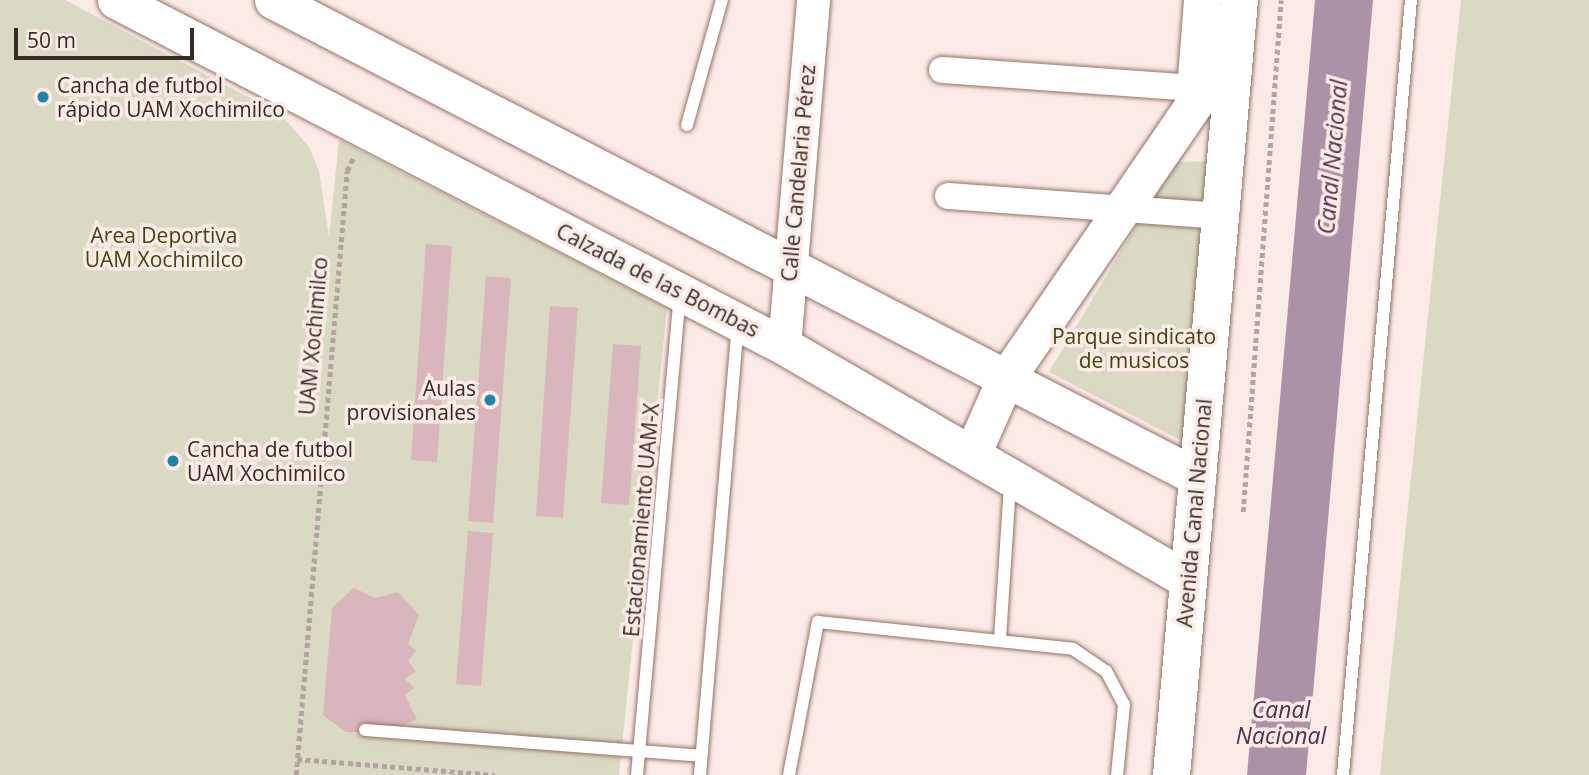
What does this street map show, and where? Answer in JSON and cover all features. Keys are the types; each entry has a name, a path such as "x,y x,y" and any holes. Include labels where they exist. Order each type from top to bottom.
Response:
{"main road":[{"name":"Calzada de las Bombas","path":"116,0 784,345 1188,580"},
{"path":"273,0 790,271 1197,477"},
{"path":"972,454 1005,380 1194,103 1202,0"},
{"name":"Avenida Canal Nacional","path":"1171,775 1239,0"}],"street":[{"name":"Calle Candelaria Pérez","path":"784,345 813,0"},
{"path":"942,69 1195,88"},
{"path":"948,196 1220,216"}],"lane":[{"path":"687,125 722,0"},
{"path":"1343,775 1411,0"},
{"name":"Estacionamiento UAM-X","path":"637,775 681,292"},
{"path":"700,775 738,322"},
{"path":"1000,639 1011,477"},
{"path":"789,775 818,622 1000,639 1073,649 1106,671 1124,705 1117,775"},
{"path":"365,730 701,756"}],"path":[{"path":"1243,512 1281,0"},
{"name":"UAM Xochimilco","path":"296,775 347,171 368,131"},
{"path":"297,758 494,775"}],"green space":[{"name":"Area Deportiva UAM Xochimilco","path":"0,0 65,0 282,115 309,147 319,171 329,237 339,140 667,308 619,775 0,775"},
{"path":"1461,0 1589,0 1589,775 1380,775"},
{"name":"Parque sindicato de musicos","path":"1213,161 1188,444 1049,372 1174,162"}],"water":[{"name":"Canal Nacional","path":"1315,0 1373,0 1306,775 1247,775"}],"building":[{"name":"Aulas provisionales","path":"426,244 452,246 437,462 411,460"},
{"name":"Aulas provisionales","path":"486,276 511,278 493,523 468,521"},
{"path":"550,306 578,308 563,518 536,516"},
{"path":"613,344 641,346 629,505 601,503"},
{"path":"468,531 493,533 481,686 456,684"},
{"path":"354,588 375,598 398,592 419,615 408,644 416,651 408,661 416,671 405,679 414,688 405,695 417,719 389,732 346,732 323,715 332,608"}],"place":[{"name":"Cancha de futbol rápido UAM Xochimilco","path":"43,97"},
{"name":"Aulas provisionales","path":"490,400"},
{"name":"Cancha de futbol UAM Xochimilco","path":"173,461"}]}
